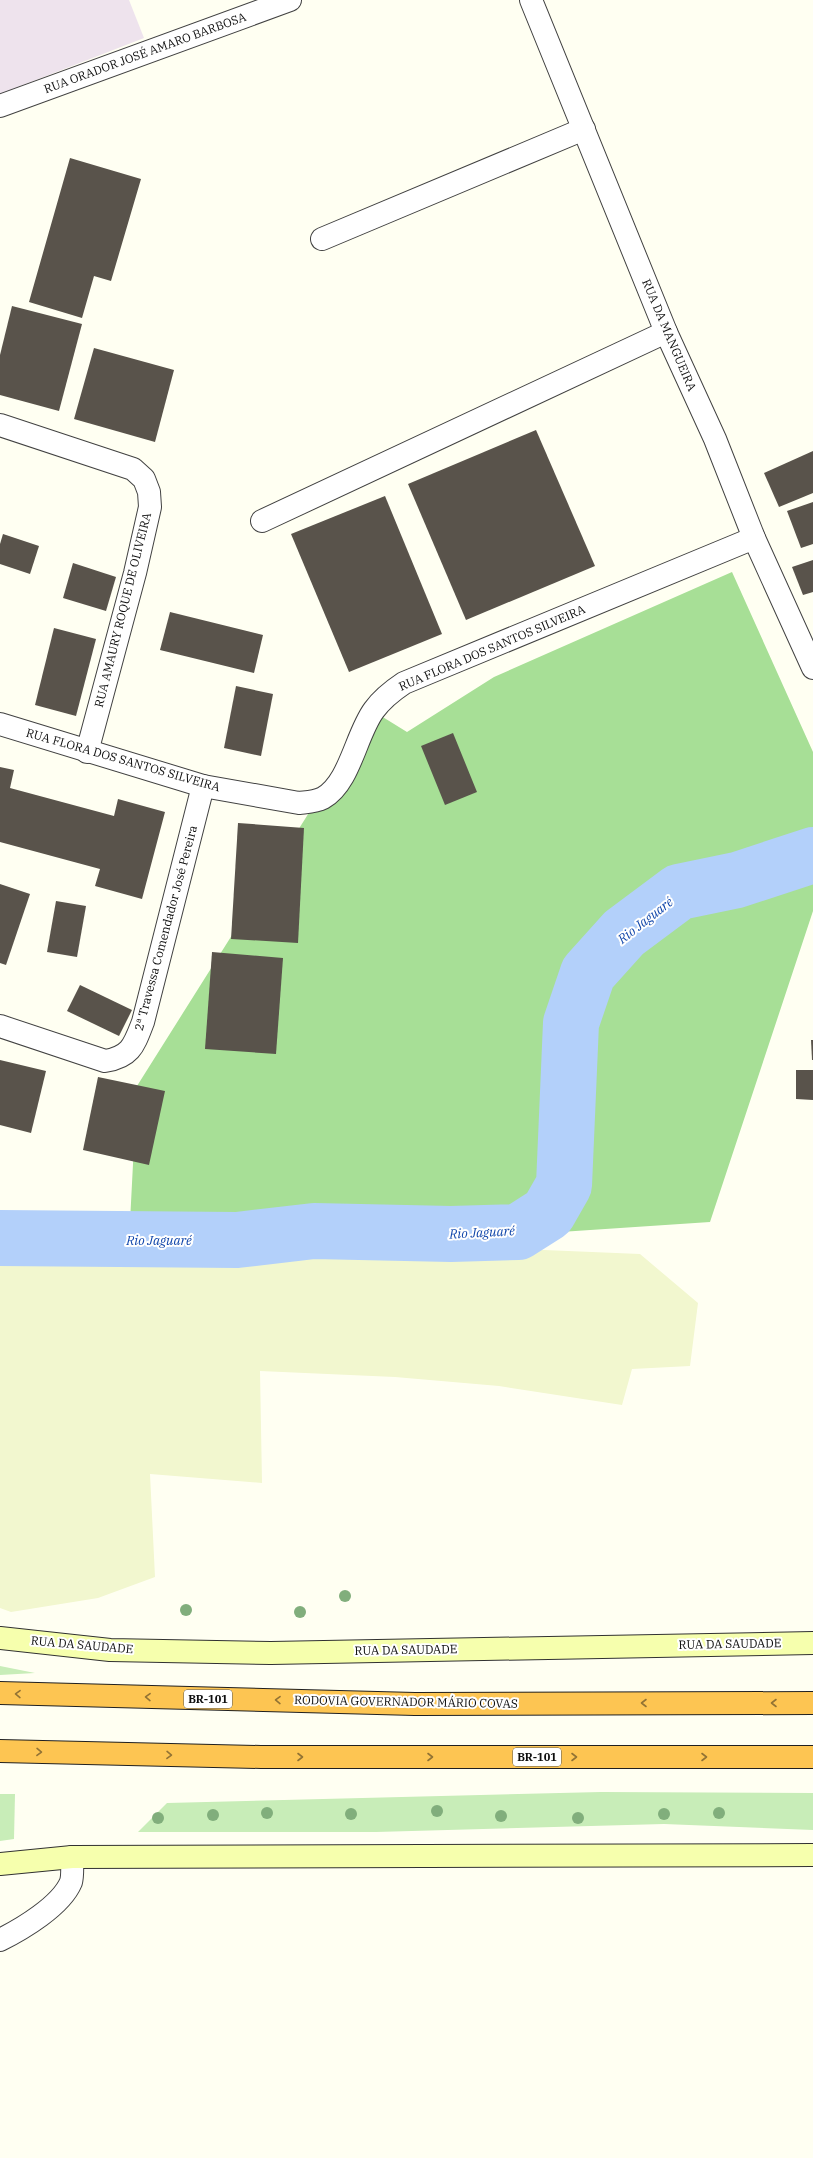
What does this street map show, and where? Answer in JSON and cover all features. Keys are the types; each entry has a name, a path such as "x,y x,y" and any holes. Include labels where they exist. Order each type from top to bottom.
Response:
{"highway":[{"name":"RODOVIA GOVERNADOR MÁRIO COVAS","path":"0,1693 415,1704 813,1703"},
{"name":"BR-101","path":"0,1751 261,1757 813,1757"}],"street":[{"name":"RUA ORADOR JOSÉ AMARO BARBOSA","path":"0,106 290,0"},
{"name":"RUA DA MANGUEIRA","path":"531,0 666,332 715,440 754,538 813,668"},
{"path":"322,239 584,129"},
{"path":"262,521 666,332"},
{"name":"RUA AMAURY ROQUE DE OLIVEIRA","path":"0,425 133,469 144,479 149,492 150,507 135,573 87,752"},
{"name":"RUA FLORA DOS SANTOS SILVEIRA","path":"0,724 87,752 203,786 299,803 314,801 324,797 334,788 344,775 362,730 373,710 386,696 404,684 754,538"},
{"name":"2ª Travessa Comendador José Pereira","path":"0,1026 106,1060 120,1059 130,1050 143,1022 203,786"},
{"name":"RUA DA SAUDADE","path":"0,1638 110,1650 270,1653 813,1643"},
{"path":"0,1864 72,1857 813,1855"},
{"path":"0,1940 18,1931 40,1915 66,1890 72,1880 72,1857"}],"shaded area":[{"path":"0,0 129,0 144,38 0,94"}],"green space":[{"path":"732,572 813,752 813,911 710,1222 128,1261 137,1086 373,711 407,732 494,677"},
{"path":"0,1238 302,1240 640,1254 698,1303 690,1366 632,1369 622,1405 499,1386 395,1377 260,1371 262,1483 150,1474 155,1577 98,1598 11,1612 0,1608"},
{"path":"0,1666 35,1673 0,1675"},
{"path":"601,1792 813,1793 813,1830 664,1824 376,1832 138,1832 167,1803"},
{"path":"0,1794 15,1794 14,1839 0,1841"}],"building":[{"path":"70,158 141,179 111,281 94,276 82,318 29,302"},
{"path":"12,306 82,324 59,411 0,395 0,355"},
{"path":"94,348 174,370 155,442 74,419"},
{"path":"536,430 595,566 466,620 408,484"},
{"path":"813,451 813,493 779,507 764,473"},
{"path":"385,496 442,634 349,672 291,534"},
{"path":"813,502 813,544 801,548 787,511"},
{"path":"3,534 39,546 30,574 0,564 0,544"},
{"path":"813,560 813,592 803,595 792,567"},
{"path":"73,563 116,577 106,611 63,598"},
{"path":"170,612 263,635 254,673 160,650"},
{"path":"54,628 96,639 76,716 35,705"},
{"path":"236,686 273,694 261,756 224,748"},
{"path":"453,733 477,792 445,805 421,746"},
{"path":"0,767 14,770 10,788 114,816 118,799 165,812 142,899 95,886 100,869 0,842"},
{"path":"238,823 304,828 298,943 231,939"},
{"path":"0,884 30,894 6,965 0,963"},
{"path":"56,901 86,906 77,957 47,952"},
{"path":"212,952 283,958 276,1054 205,1049"},
{"path":"80,985 132,1010 119,1036 67,1011"},
{"path":"811,1040 813,1040 813,1060 812,1060"},
{"path":"0,1060 46,1071 31,1133 0,1125"},
{"path":"796,1070 813,1070 813,1100 796,1099"},
{"path":"98,1077 165,1091 149,1165 83,1150"}],"waterway":[{"name":"Rio Jaguaré","path":"0,1238 237,1240 314,1231 451,1234 518,1232 548,1213 564,1185 571,1023 588,973 624,933 679,892 737,880 813,855"}]}
